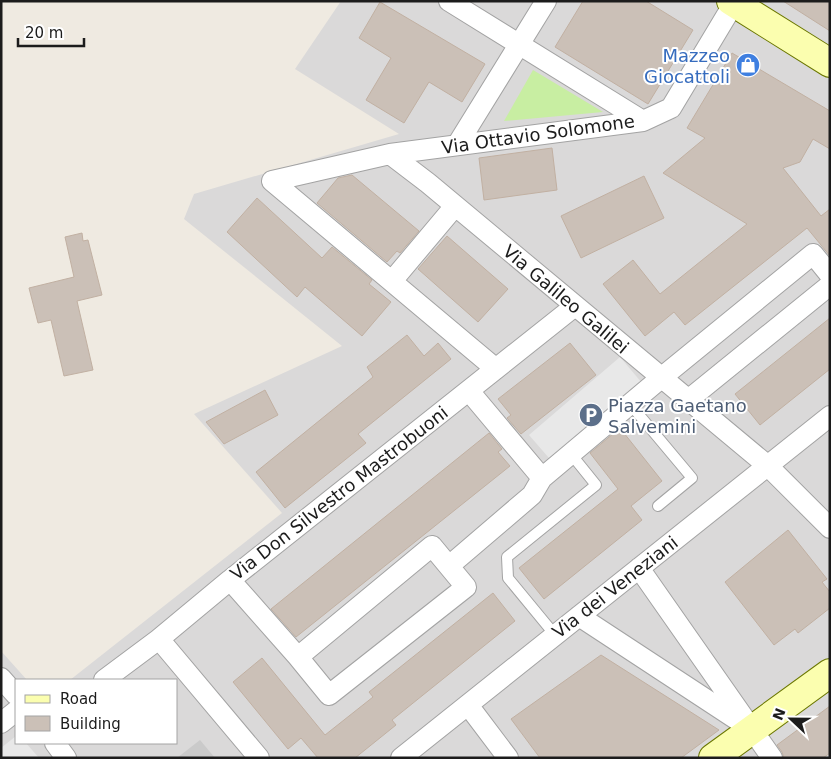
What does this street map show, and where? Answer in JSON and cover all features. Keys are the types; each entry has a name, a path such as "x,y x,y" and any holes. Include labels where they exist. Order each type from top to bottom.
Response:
{"street":[{"name":"Via Ottavio Solomone","path":"448,1 643,121"},
{"path":"457,145 546,1"},
{"path":"643,121 671,108 733,2 830,63"},
{"name":"Via Ottavio Solomone","path":"390,154 643,121"},
{"path":"390,154 272,181 496,369"},
{"name":"Via Galileo Galilei","path":"390,154 768,466 830,528"},
{"path":"392,282 455,206"},
{"path":"449,566 532,495 542,478 813,254 830,275"},
{"path":"688,400 830,285"},
{"name":"Via Don Silvestro Mastrobuoni","path":"105,679 159,639 230,580 574,306"},
{"path":"469,390 542,478"},
{"name":"Via dei Veneziani","path":"401,758 830,416"},
{"path":"230,580 330,695 466,587 432,546 298,657"},
{"path":"639,568 772,758"},
{"path":"579,616 752,729"},
{"path":"159,639 259,758"},
{"path":"713,758 830,673"},
{"path":"1,678 15,694"},
{"path":"468,705 508,758"},
{"path":"1,723 15,712"},
{"path":"56,744 66,758"}],"lane":[{"path":"630,404 692,478 658,506"},
{"path":"555,635 508,578 507,557 596,485 571,454"}],"shaded area":[{"path":"341,1 830,1 830,758 1,758 1,651 26,679 15,679 15,744 178,744 178,679 71,679 282,513 194,414 342,346 184,219 194,194 399,134 295,69"},
{"name":"Piazza Gaetano Salvemini","path":"620,357 653,396 562,473 529,435"},
{"path":"15,737 15,744 27,744 39,758 1,758 1,748"},
{"path":"200,740 215,758 177,758"}],"green space":[{"path":"533,70 603,112 504,121"}],"building":[{"path":"583,1 646,1 693,30 648,104 555,47"},
{"path":"783,1 830,1 830,31"},
{"path":"380,2 485,64 462,102 429,82 404,123 366,100 391,58 359,38"},
{"path":"732,53 830,111 830,149 813,139 800,162 783,168 821,216 830,209 830,256 807,228 685,325 674,312 645,336 603,284 633,260 660,294 747,224 663,173 705,138 687,128"},
{"path":"552,148 557,190 484,200 479,158"},
{"path":"352,175 419,231 400,253 397,251 387,262 317,203 338,178"},
{"path":"644,176 664,218 581,258 561,216"},
{"path":"257,198 322,258 332,247 372,280 369,284 391,302 362,336 305,287 297,297 227,232"},
{"path":"82,233 83,241 88,240 102,295 77,301 93,370 64,376 51,320 38,323 29,288 74,277 65,237"},
{"path":"447,236 508,289 478,322 418,269"},
{"path":"830,318 830,369 760,425 735,394"},
{"path":"407,335 424,356 438,343 451,359 358,434 366,443 285,508 256,472 373,377 367,367"},
{"path":"570,343 596,375 521,434 507,418 511,415 498,399"},
{"path":"265,390 278,415 224,444 206,422"},
{"path":"620,428 662,481 631,506 642,520 544,599 519,568 618,489 590,453"},
{"path":"489,433 502,449 498,452 510,466 296,637 271,609"},
{"path":"788,530 827,579 822,582 830,592 830,608 798,633 795,629 774,645 725,582"},
{"path":"493,593 515,621 392,720 396,725 355,758 318,758 301,738 288,749 233,682 262,658 325,735 373,697 369,692"},
{"path":"601,655 719,730 681,758 540,758 511,719"},
{"path":"830,706 830,753 823,758 784,758 777,745"}],"place":[{"name":"Mazzeo Giocattoli","path":"748,65"},
{"name":"Piazza Gaetano Salvemini","path":"591,415"}]}
